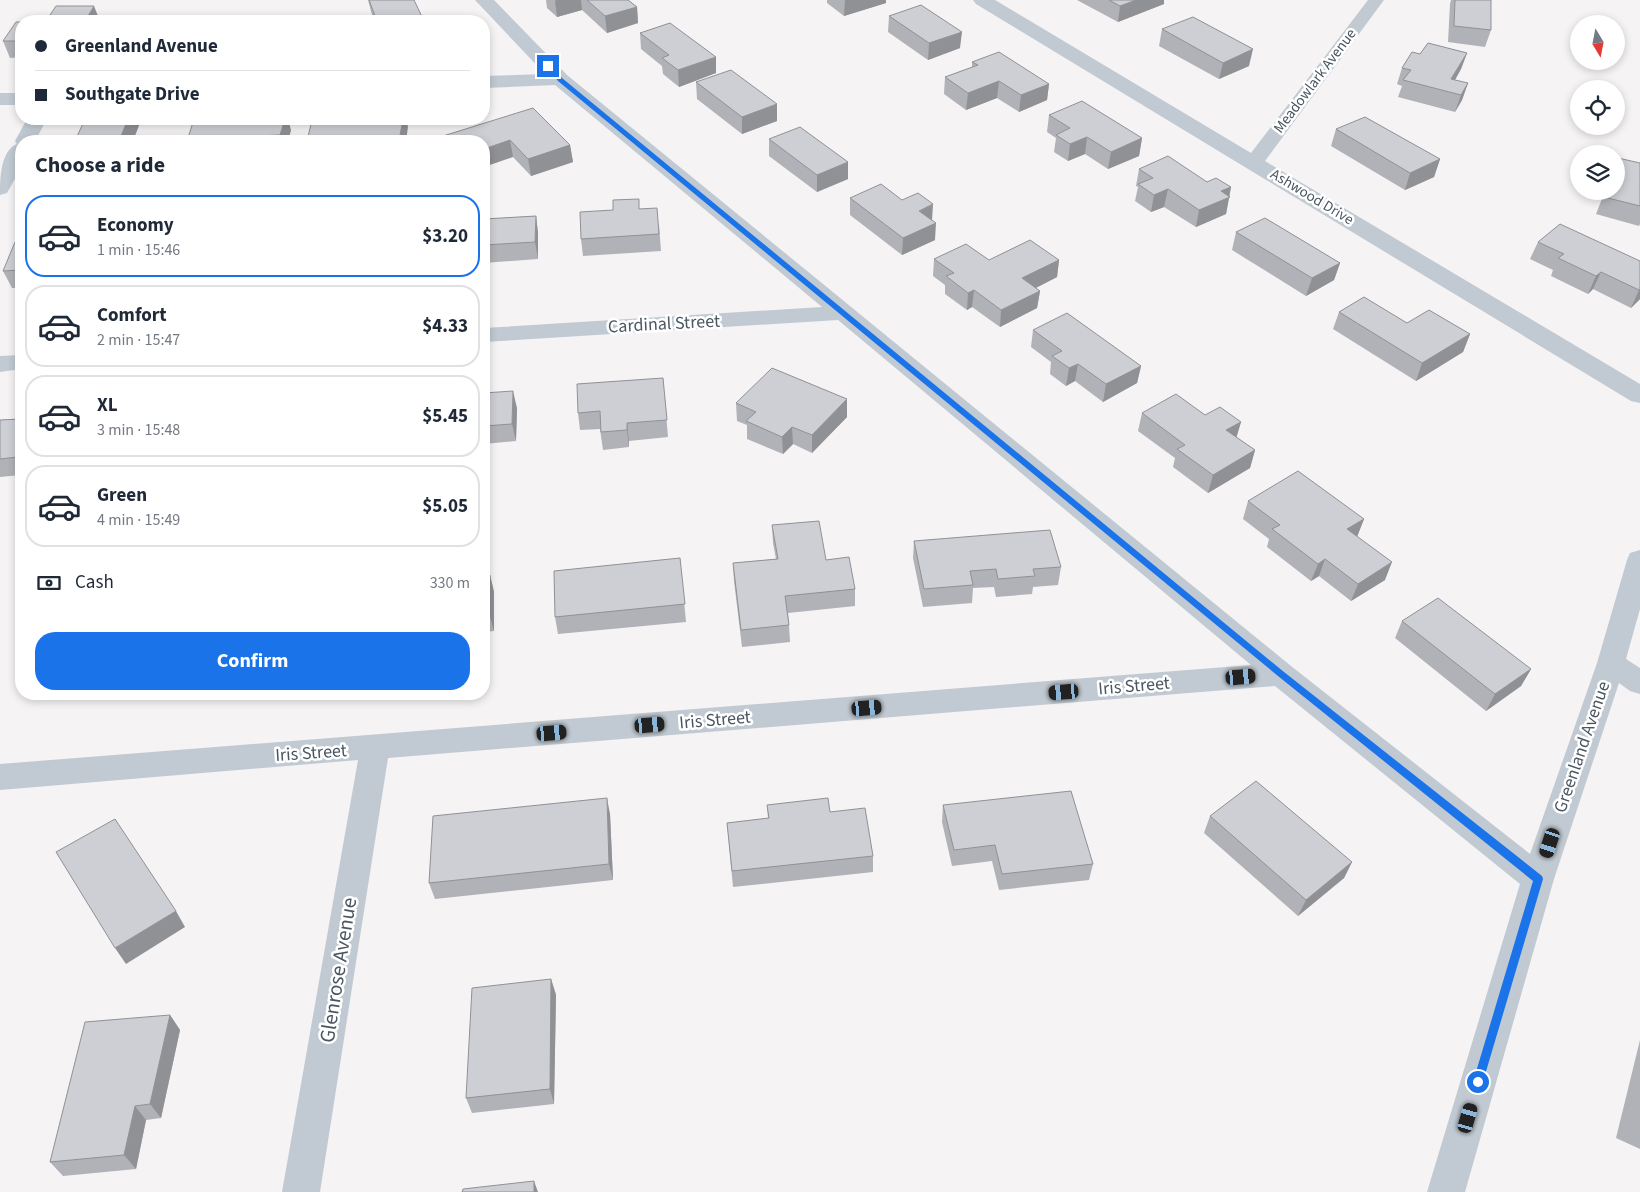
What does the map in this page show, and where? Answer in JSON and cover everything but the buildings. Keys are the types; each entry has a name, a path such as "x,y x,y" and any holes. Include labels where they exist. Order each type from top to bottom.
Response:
{"street":[{"path":"484,0 560,79 1281,674 1538,879"},
{"name":"Ashwood Drive","path":"982,0 1640,395"},
{"name":"Meadowlark Avenue","path":"1254,162 1376,1"},
{"path":"490,82 560,79"},
{"path":"0,99 15,99"},
{"path":"0,189 15,160"},
{"name":"Cardinal Street","path":"490,334 844,313"},
{"path":"0,364 15,363"},
{"name":"Greenland Avenue","path":"1446,1192 1538,879 1611,663 1640,560"},
{"path":"1611,663 1640,683"},
{"name":"Iris Street","path":"0,777 1281,674"},
{"name":"Glenrose Avenue","path":"300,1192 374,748"}],"route":[{"path":"548,66 560,79 1281,674 1538,879 1478,1082"}]}
